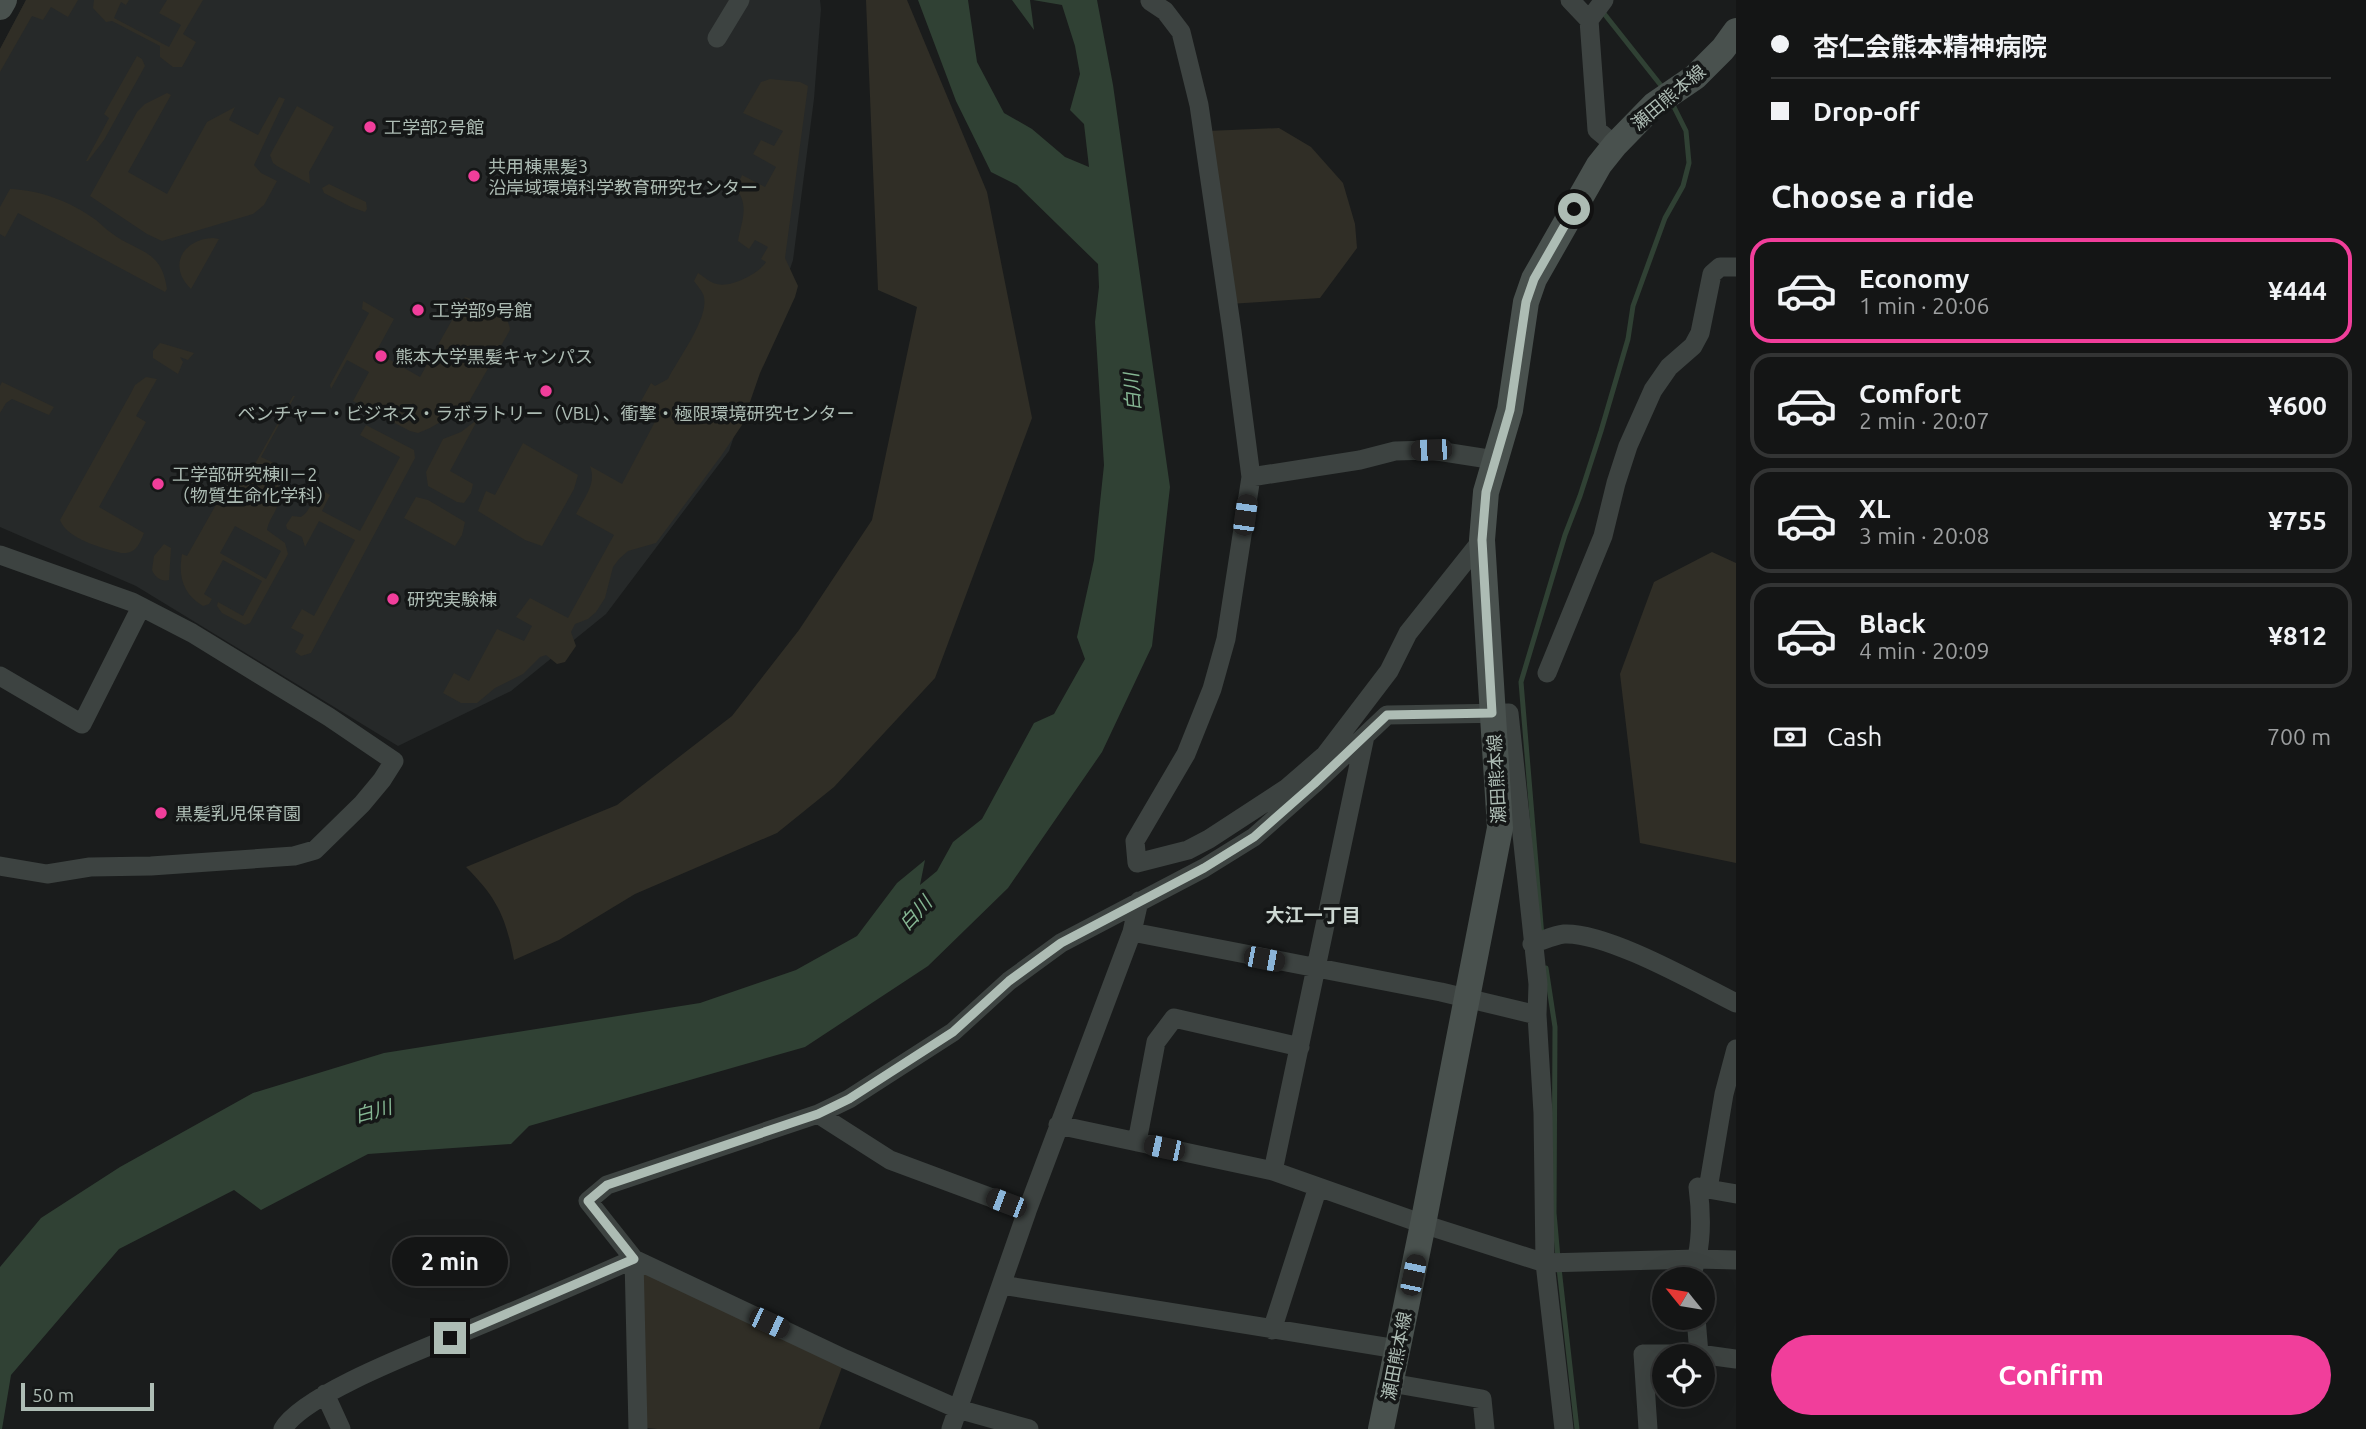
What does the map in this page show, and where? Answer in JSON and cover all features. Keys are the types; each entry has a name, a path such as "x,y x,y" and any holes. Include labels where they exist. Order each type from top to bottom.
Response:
{"main road":[{"path":"0,7 4,0"},
{"name":"瀬田熊本線","path":"1381,1429 1500,828 1482,540 1486,492 1510,410 1526,302 1534,279 1599,165 1654,105 1695,77 1723,49 1736,31"}],"street":[{"path":"716,38 740,0"},
{"path":"1570,0 1589,20 1597,130 1615,145"},
{"path":"1589,20 1604,0"},
{"path":"1150,1 1165,11 1181,32 1199,105 1251,477 1226,639 1212,689 1186,754 1135,841 1137,863 1188,850 1209,839 1287,788 1325,755 1389,671 1408,633 1482,540"},
{"path":"1547,673 1603,536 1628,446 1653,390 1669,366 1693,346 1700,333 1712,274 1720,267 1736,267"},
{"path":"1251,477 1360,460 1395,451 1431,450 1495,460"},
{"path":"0,555 142,607 221,649 394,761 383,780 362,804 315,850 294,856 151,866 90,867 47,874 0,866"},
{"path":"0,676 82,724 142,607"},
{"path":"1029,1429 958,1409 845,1359 634,1259 588,1201 607,1185 818,1114 849,1099 953,1032 1009,981 1061,943 1204,868 1254,837 1387,715 1509,713 1538,984 1545,1263 1564,1429"},
{"path":"1273,1171 1365,736"},
{"path":"951,1429 1027,1210 1132,932 1139,901"},
{"path":"1132,932 1467,998 1537,1016"},
{"path":"1532,944 1563,934 1593,938 1654,962 1736,1003"},
{"path":"1137,1142 1156,1042 1174,1018 1300,1047"},
{"path":"1708,1189 1724,1094 1736,1049"},
{"path":"818,1114 890,1160 1027,1210"},
{"path":"1058,1125 1273,1171 1423,1224 1545,1263 1736,1260"},
{"path":"1272,1330 1318,1187"},
{"path":"1693,1267 1697,1259 1701,1212 1698,1187 1736,1194"},
{"path":"283,1429 287,1421 325,1394 409,1354 634,1259"},
{"path":"634,1259 640,1429"},
{"path":"1002,1284 1397,1349"},
{"path":"1648,1429 1643,1354 1652,1354"},
{"path":"1715,1356 1736,1359"},
{"path":"1391,1383 1482,1399 1485,1429"},
{"path":"325,1394 341,1429"}],"shaded area":[{"name":"熊本大学黒髪キャンパス","path":"26,0 820,0 814,99 793,260 729,451 606,614 511,691 398,746 136,586 0,527 0,49"},
{"path":"26,0 78,0 68,17 51,7 43,20 32,16 0,72 0,49"},
{"path":"94,0 129,0 126,5 121,2 114,18 169,47 181,25 159,13 167,0 203,0 183,34 196,42 182,67 173,67 160,57 160,46 112,21 106,22 93,8"},
{"path":"866,0 907,0 987,192 1032,418 935,678 834,787 777,833 635,894 559,940 514,960 499,909 466,867 617,805 732,716 799,630 872,520 917,307 878,290"},
{"path":"137,56 145,66 104,140 86,161 109,118 104,114"},
{"path":"770,79 800,82 808,86 785,258 798,286 760,373 742,425 656,543 628,551 613,567 605,598 596,612 588,619 575,624 571,632 576,646 565,662 557,664 546,655 540,657 523,674 495,688 477,703 461,703 443,693 454,673 469,681 497,629 524,641 532,626 516,617 530,598 568,618 614,535 576,514 591,485 590,466 622,484 658,416 657,411 640,403 651,383 655,386 668,379 703,313 703,294 694,281 698,273 723,285 751,275 766,262 761,259 768,247 755,240 749,249 738,241 744,208 736,189 742,175 765,187 776,167 753,154 761,140 774,146 783,131 743,113 761,82"},
{"path":"167,93 171,95 128,172 167,194 207,122 235,107 229,120 258,135 279,97 285,99 254,165 261,173 277,181 264,205 253,214 162,241 90,196 137,112 145,104"},
{"path":"297,106 334,127 309,172 310,184 277,166 270,155"},
{"path":"1279,128 1311,147 1343,183 1355,224 1357,248 1320,298 1229,304 1207,131"},
{"path":"329,184 366,202 365,212 324,193 322,188"},
{"path":"10,189 44,195 66,203 96,220 114,235 150,255 161,268 167,289 165,292 18,213 5,237 0,234 0,207"},
{"path":"219,239 191,289 180,271 182,255 194,243"},
{"path":"465,297 499,311 505,316 510,330 466,407 418,433 353,401 369,372 347,360 331,389 330,385 369,313 362,309 363,301 394,319 376,352 420,377"},
{"path":"160,343 194,353 188,360 180,357 183,362 178,374 153,358 153,351"},
{"path":"146,377 157,379 136,416 146,422 99,507 144,533 134,550 121,553 77,537 64,527 60,520 135,385"},
{"path":"2,382 54,407 49,415 12,399 0,413"},
{"path":"295,396 261,457 276,464 279,490 278,503 267,530 285,543 288,554 250,623 245,625 222,613 217,606 218,602 243,616 262,581 223,560 204,594 212,599 209,604 203,606 191,596 184,584 181,562 182,554 187,556 235,471 256,462","holes":["235,526 281,551 266,579 220,553"]},
{"path":"478,419 450,471 473,484 464,503 457,502 428,486 426,472 443,439 461,432"},
{"path":"366,425 414,450 415,458 311,653 301,656 295,652 304,635 291,628 302,609 314,616 355,540 319,521 305,547 302,537 287,529 286,525 292,516 301,517 305,514 322,490 330,495 322,511 360,531 400,457 360,435"},
{"path":"523,443 578,475 574,489 542,546 525,540 478,511 486,491 495,495"},
{"path":"416,497 428,500 465,522 462,535 455,546 404,518"},
{"path":"164,544 171,548 169,580 159,578 152,570 154,556"},
{"path":"1712,552 1736,563 1736,863 1640,843 1620,674 1654,582"},
{"path":"634,1259 845,1359 819,1429 638,1427"}],"water":[{"name":"白川","path":"918,0 968,0 977,62 1004,113 1032,129 1065,157 1089,167 1084,124 1070,110 1080,74 1075,46 1062,5 1033,0 1097,0 1113,85 1170,487 1152,646 1102,752 1008,888 928,966 805,1047 529,1126 511,1144 368,1154 261,1210 234,1190 119,1249 11,1375 0,1429 0,1267 41,1218 120,1167 253,1093 384,1053 700,1003 796,970 857,936 897,883 925,860 920,885 937,871 953,842 982,819 1034,723 1054,714 1085,659 1077,637 1094,560 1104,465 1095,322 1099,287 1098,264 1017,185 991,172 956,101"},
{"path":"1012,0 1030,0 1034,30"}],"waterway":[{"path":"1602,11 1663,88"},
{"path":"1542,937 1521,682 1565,535 1601,431 1628,339 1633,306 1665,218 1683,186 1689,163 1686,131 1672,103"},
{"path":"1546,968 1555,1027 1554,1213 1558,1258"},
{"path":"1559,1268 1577,1429"}],"place":[{"name":"工学部2号館","path":"370,127"},
{"name":"共用棟黒髪3 沿岸域環境科学教育研究センター","path":"474,176"},
{"name":"工学部9号館","path":"418,310"},
{"name":"熊本大学黒髪キャンパス","path":"381,356"},
{"name":"ベンチャー・ビジネス・ラボラトリー（VBL）、衝撃・極限環境研究センター","path":"546,391"},
{"name":"工学部研究棟II－2 （物質生命化学科）","path":"158,484"},
{"name":"研究実験棟","path":"393,599"},
{"name":"黒髪乳児保育園","path":"161,813"}],"district":[{"name":"大江一丁目","path":"1313,915"}],"route":[{"path":"450,1338 634,1259 588,1201 607,1185 818,1114 849,1099 953,1032 1009,981 1061,943 1204,868 1254,837 1387,715 1492,713 1482,540 1486,492 1510,410 1526,302 1534,279 1574,209"}]}
